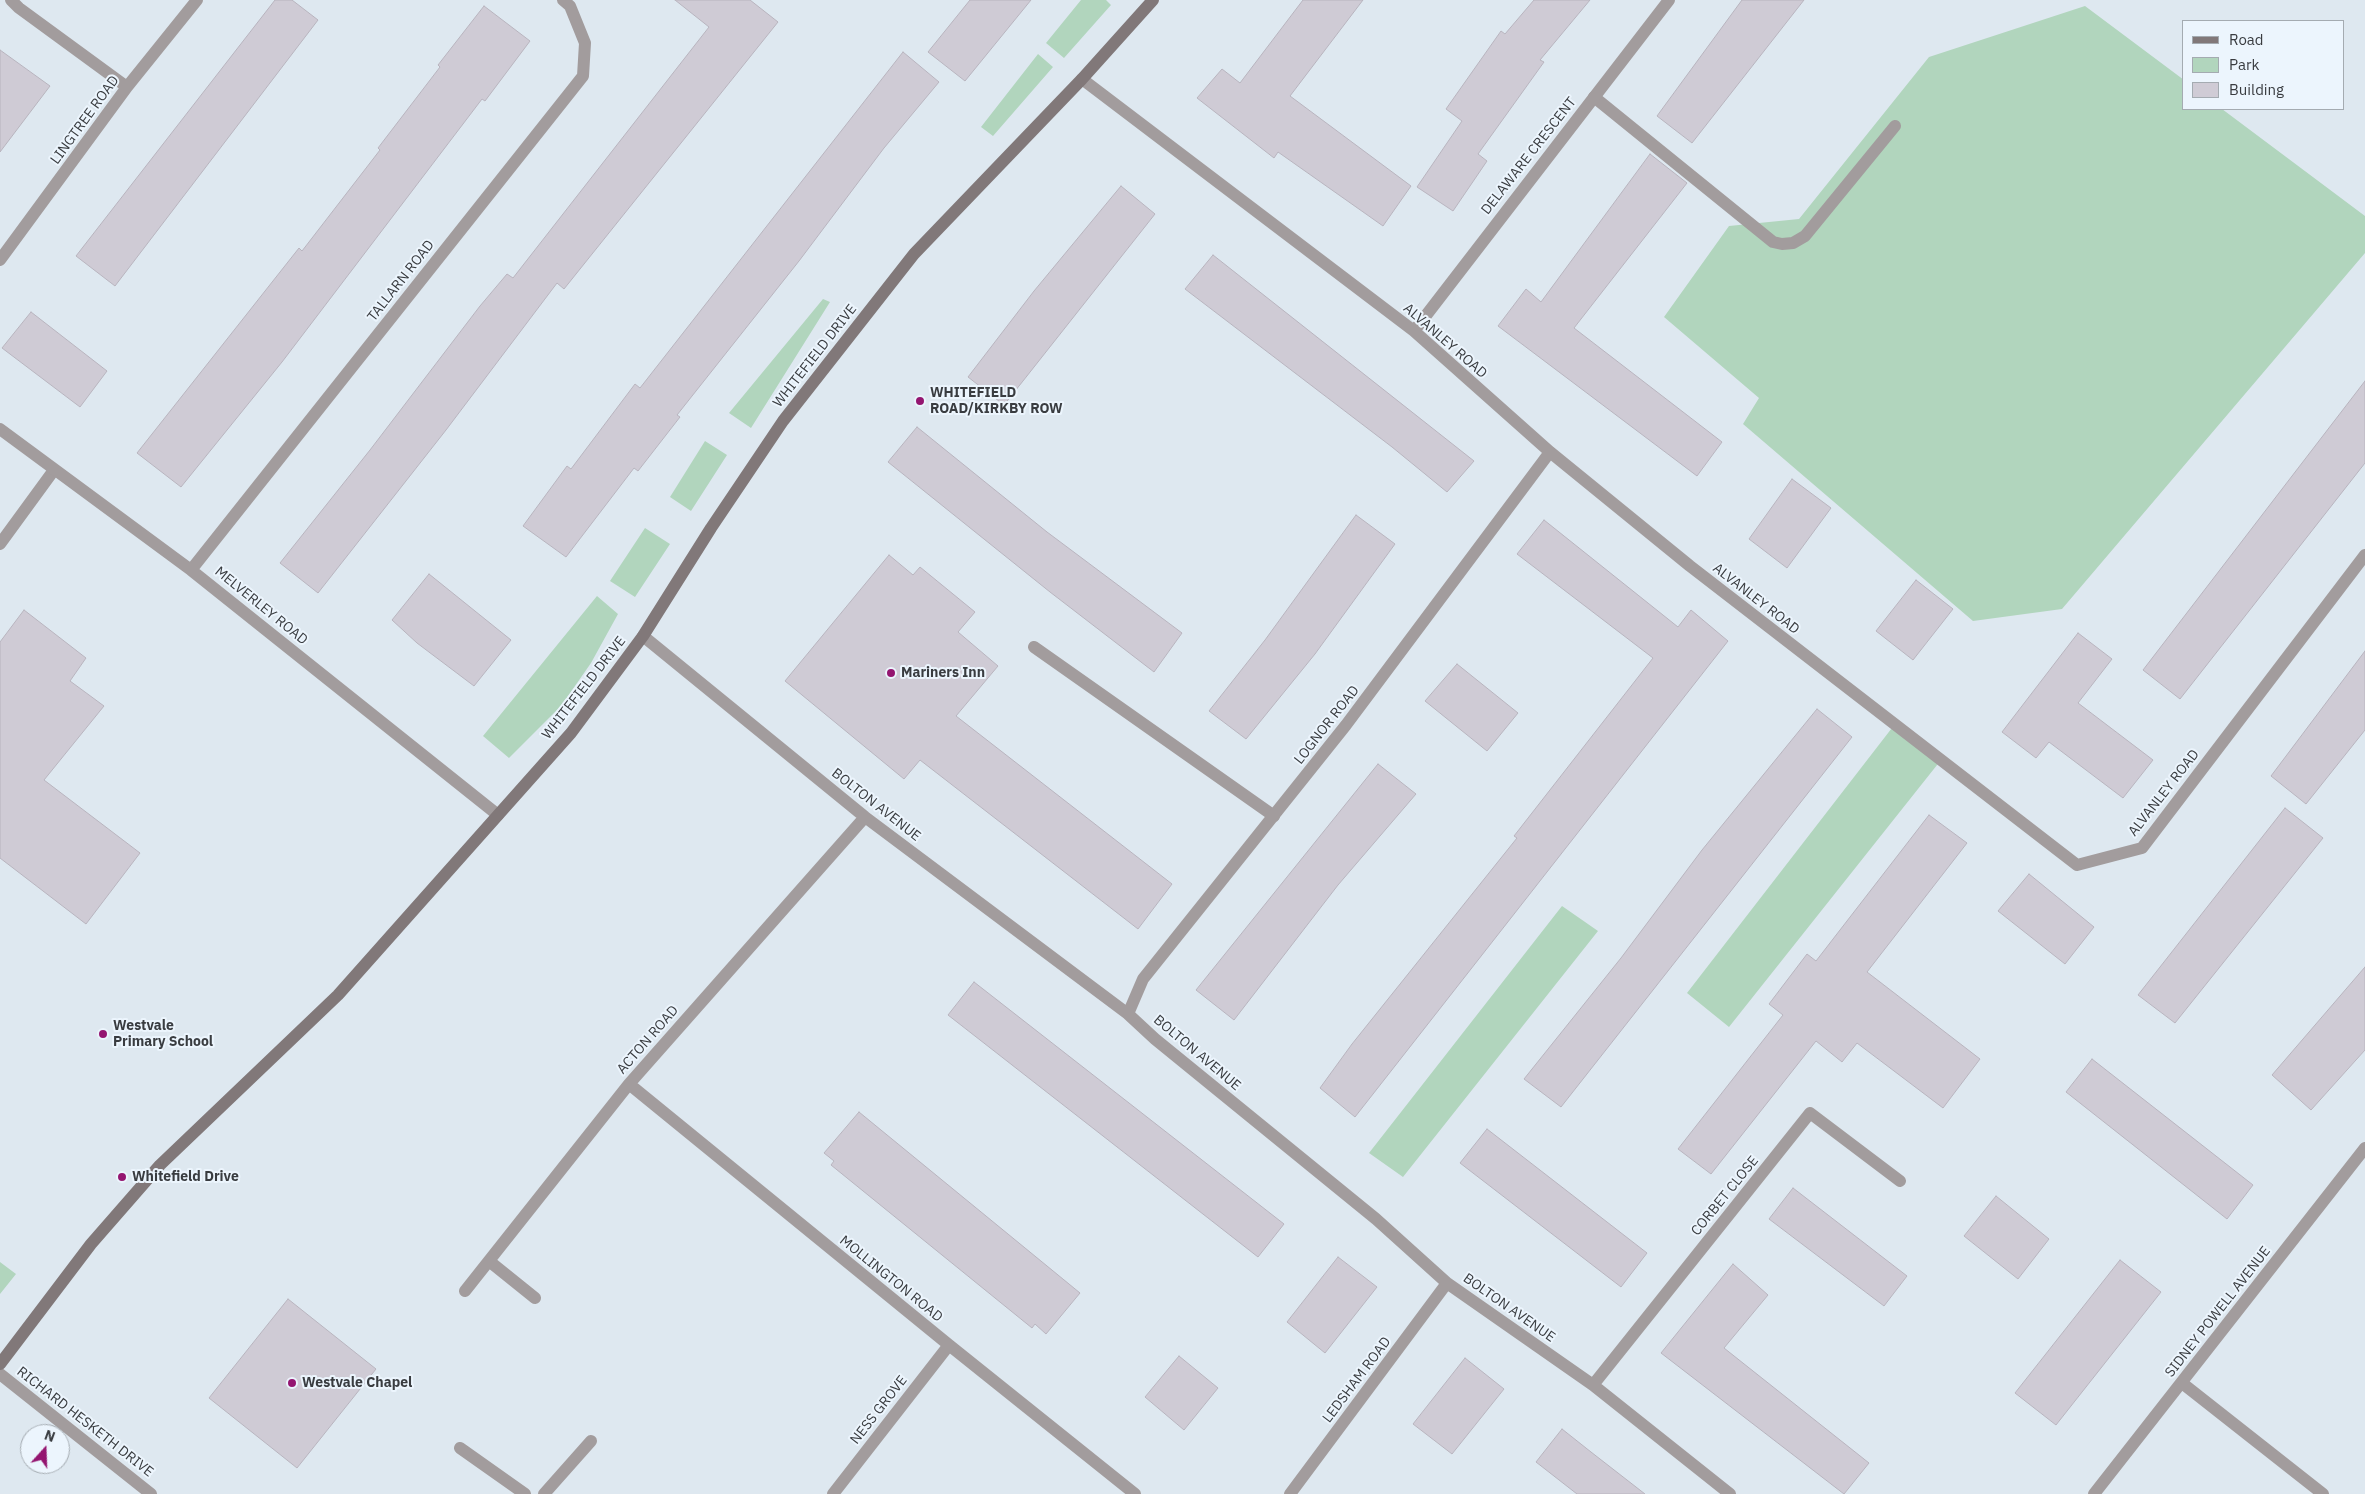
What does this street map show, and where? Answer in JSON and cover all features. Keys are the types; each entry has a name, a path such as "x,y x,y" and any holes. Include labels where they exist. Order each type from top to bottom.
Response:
{"main road":[{"name":"WHITEFIELD DRIVE","path":"0,1364 91,1244 160,1165 338,995 571,733 643,636 711,528 784,421 914,254 1082,79 1153,0"}],"street":[{"path":"11,0 19,8 127,87"},
{"name":"LINGTREE ROAD","path":"0,260 127,87 197,0"},
{"name":"TALLARN ROAD","path":"191,570 583,76 585,43 570,6 562,0"},
{"name":"DELAWARE CRESCENT","path":"1414,331 1669,0"},
{"name":"ALVANLEY ROAD","path":"1082,79 1414,331 1550,452 1690,566 2077,865 2142,848 2365,555"},
{"path":"1594,98 1773,242 1782,244 1793,243 1805,236 1896,126"},
{"name":"MELVERLEY ROAD","path":"0,428 191,570 498,814"},
{"name":"LOGNOR ROAD","path":"1128,1014 1143,979 1346,725 1550,452"},
{"path":"0,544 54,470"},
{"name":"BOLTON AVENUE","path":"643,636 865,817 1128,1014 1155,1039 1376,1219 1447,1283 1593,1385 1730,1494"},
{"path":"1034,647 1274,816"},
{"name":"ACTON ROAD","path":"465,1291 629,1084 865,817"},
{"name":"MOLLINGTON ROAD","path":"629,1084 1135,1494"},
{"name":"CORBET CLOSE","path":"1593,1385 1810,1113 1900,1181"},
{"name":"SIDNEY POWELL AVENUE","path":"2094,1494 2365,1148"},
{"path":"489,1261 535,1298"},
{"name":"LEDSHAM ROAD","path":"1290,1494 1447,1283"},
{"name":"NESS GROVE","path":"833,1494 949,1345"},
{"name":"RICHARD HESKETH DRIVE","path":"0,1374 152,1494"},
{"path":"2182,1383 2323,1494"},
{"path":"544,1494 591,1441"},
{"path":"460,1448 525,1494"}],"green space":[{"path":"1081,0 1106,0 1111,5 1064,58 1046,43"},
{"path":"2085,6 2182,79 2182,110 2223,110 2365,216 2365,253 2062,609 1973,621 1743,424 1759,398 1664,317 1729,226 1799,219 1929,57"},
{"path":"1038,54 1053,67 993,136 981,127"},
{"path":"823,299 830,302 751,428 729,413"},
{"path":"705,441 727,455 691,511 670,497"},
{"path":"645,528 670,544 635,597 610,581"},
{"path":"597,596 618,614 591,663 561,706 509,758 483,736"},
{"path":"1895,724 1941,760 1729,1027 1687,993"},
{"path":"1562,906 1598,931 1403,1177 1369,1153"},
{"path":"0,1262 16,1274 0,1294"}],"building":[{"path":"275,0 292,0 318,20 115,286 76,256"},
{"path":"675,0 750,0 778,22 564,289 557,283 446,430 318,593 280,563 370,450 480,306 507,274 513,278 709,27"},
{"path":"970,0 1031,0 965,81 928,52"},
{"path":"1303,0 1363,0 1290,96 1411,186 1383,226 1278,152 1274,158 1197,98 1222,69 1240,83"},
{"path":"1534,0 1590,0 1540,60 1544,62 1478,154 1487,161 1453,211 1417,187 1462,121 1446,109 1501,31 1505,34"},
{"path":"1742,0 1804,0 1692,143 1657,116"},
{"path":"484,6 530,41 485,101 482,99 282,362 181,487 137,453 299,248 302,251 380,150 378,148 440,67 438,65"},
{"path":"0,50 50,86 0,152"},
{"path":"903,52 939,82 884,148 799,261 677,415 680,417 638,471 634,468 566,557 523,526 567,466 571,469 635,384 640,388"},
{"path":"1650,154 1687,183 1574,328 1722,442 1697,476 1498,326 1526,289 1541,302"},
{"path":"1121,186 1155,214 1004,405 968,377 1034,291"},
{"path":"1213,255 1474,461 1447,492 1392,447 1185,289"},
{"path":"31,312 107,371 80,407 2,348"},
{"path":"2365,381 2365,463 2180,699 2143,670"},
{"path":"917,427 1047,532 1182,633 1154,672 1050,592 888,462"},
{"path":"1792,479 1831,508 1787,568 1749,539"},
{"path":"1356,515 1395,544 1315,654 1246,739 1209,711 1265,640"},
{"path":"1544,520 1678,627 1691,610 1728,641 1355,1117 1320,1088 1352,1044 1517,838 1514,836 1653,658 1517,554"},
{"name":"Mariners Inn","path":"889,555 913,575 920,567 975,612 958,632 998,666 956,716 1172,884 1138,929 920,760 904,779 785,681"},
{"path":"429,574 511,640 474,686 417,643 392,620"},
{"path":"1916,580 1953,609 1913,660 1876,631"},
{"path":"24,610 86,658 70,681 104,706 44,780 140,853 86,924 0,858 0,642"},
{"path":"2078,633 2112,659 2078,703 2153,760 2123,798 2049,742 2036,758 2002,732"},
{"path":"2365,651 2365,730 2306,804 2271,776"},
{"path":"1457,664 1518,713 1487,751 1425,701"},
{"path":"1817,709 1852,737 1561,1107 1524,1079 1621,958 1702,850"},
{"path":"1378,764 1416,794 1338,885 1234,1020 1196,990"},
{"path":"2285,808 2323,838 2175,1023 2138,995"},
{"path":"1929,815 1967,843 1867,972 1980,1059 1943,1108 1857,1043 1842,1062 1816,1041 1711,1174 1678,1149 1783,1015 1769,1004 1807,954 1816,961"},
{"path":"2029,874 2094,927 2065,964 1998,911"},
{"path":"2365,967 2365,1050 2311,1110 2272,1075"},
{"path":"974,982 1284,1224 1258,1257 948,1015"},
{"path":"2092,1059 2253,1185 2227,1219 2066,1092"},
{"path":"859,1112 1080,1293 1046,1334 1035,1324 1032,1328 831,1165 834,1161 824,1153"},
{"path":"1487,1129 1647,1253 1621,1287 1460,1163"},
{"path":"1793,1188 1907,1276 1884,1306 1769,1219"},
{"path":"1996,1196 2049,1239 2018,1279 1964,1236"},
{"path":"1338,1257 1377,1287 1325,1353 1287,1322"},
{"path":"2120,1260 2161,1292 2056,1425 2015,1393"},
{"path":"1733,1264 1768,1295 1724,1348 1869,1463 1844,1494 1661,1353"},
{"name":"Westvale Chapel","path":"288,1299 376,1369 297,1468 209,1398"},
{"path":"1179,1356 1218,1388 1184,1430 1145,1397"},
{"path":"1465,1358 1504,1389 1452,1454 1413,1424"},
{"path":"1562,1429 1645,1494 1577,1494 1536,1462"}],"place":[{"name":"WHITEFIELD ROAD/KIRKBY ROW","path":"920,401"},
{"name":"Mariners Inn","path":"891,673"},
{"name":"Westvale Primary School","path":"103,1034"},
{"name":"Whitefield Drive","path":"122,1177"},
{"name":"Westvale Chapel","path":"292,1383"}]}
